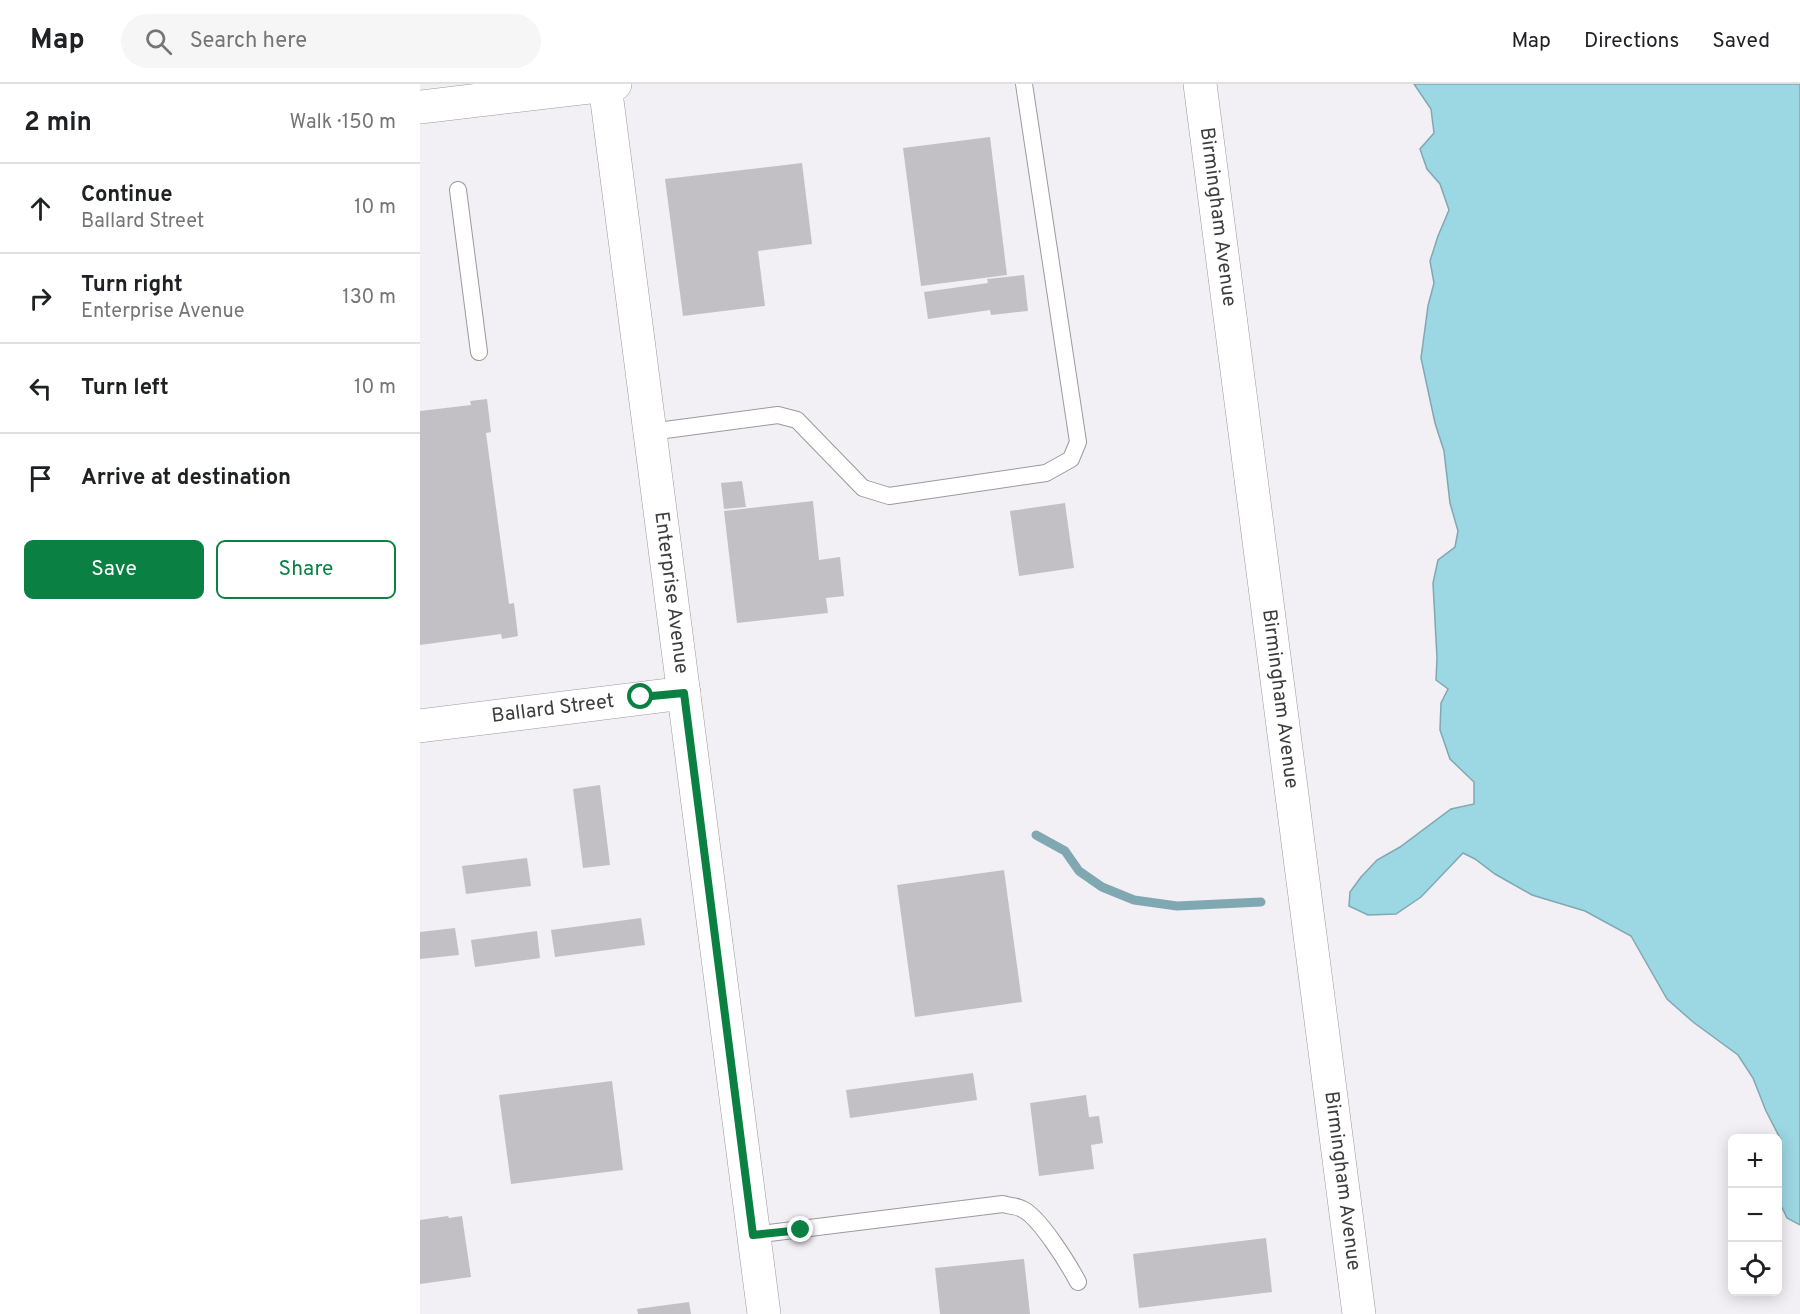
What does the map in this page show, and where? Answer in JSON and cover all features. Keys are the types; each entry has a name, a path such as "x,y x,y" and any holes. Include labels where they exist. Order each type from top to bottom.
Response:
{"street":[{"name":"Birmingham Avenue","path":"1200,84 1359,1314"},
{"name":"Enterprise Avenue","path":"610,85 650,432 764,1314"},
{"path":"420,107 610,85"},
{"name":"Ballard Street","path":"420,726 684,693"}],"lane":[{"path":"650,432 778,416 797,420 863,488 888,496 1046,473 1071,459 1078,442 1030,111 1024,84"},
{"path":"458,190 479,352"},
{"path":"753,1235 1003,1204 1024,1209 1044,1229 1078,1282"}],"water":[{"path":"1414,84 1800,84 1800,1225 1787,1218 1782,1207 1782,1134 1778,1134 1753,1078 1738,1055 1693,1022 1667,999 1631,936 1585,911 1532,895 1463,853 1421,897 1396,914 1368,915 1349,906 1350,892 1377,860 1400,847 1451,809 1474,804 1474,782 1450,759 1440,730 1441,703 1448,689 1436,680 1433,583 1438,560 1455,547 1458,531 1450,503 1444,451 1435,423 1421,358 1428,306 1434,283 1430,261 1449,210 1440,184 1427,169 1420,149 1434,133 1431,109"}],"building":[{"path":"990,137 1007,275 921,286 903,148"},
{"path":"802,163 812,244 758,251 765,306 683,316 665,179"},
{"path":"1024,275 1028,311 991,315 990,310 928,319 924,292 988,283 987,279"},
{"path":"487,399 491,432 486,433 509,604 514,603 518,636 502,639 501,634 420,645 420,411 471,405 470,401"},
{"path":"742,481 746,507 724,509 721,483"},
{"path":"813,501 819,560 840,557 844,596 826,598 828,613 737,623 724,511"},
{"path":"1065,503 1074,568 1019,576 1010,511"},
{"path":"600,785 610,865 583,868 573,789"},
{"path":"527,858 531,886 466,894 462,866"},
{"path":"1004,870 1022,1002 915,1017 897,885"},
{"path":"641,918 645,945 555,957 551,930"},
{"path":"455,928 459,955 420,959 420,932"},
{"path":"537,931 540,958 475,967 471,940"},
{"path":"973,1073 977,1100 850,1118 846,1090"},
{"path":"612,1081 623,1170 511,1184 499,1095"},
{"path":"1086,1095 1089,1117 1099,1116 1103,1143 1091,1145 1094,1169 1039,1176 1030,1103"},
{"path":"448,1216 449,1218 462,1216 471,1277 420,1284 420,1220"},
{"path":"1266,1238 1272,1292 1139,1308 1133,1254"},
{"path":"1024,1259 1030,1314 940,1314 935,1268"},
{"path":"689,1302 691,1314 638,1314 637,1309"}],"waterway":[{"path":"1036,835 1065,851 1079,871 1102,887 1134,900 1177,906 1261,902"}],"route":[{"path":"641,697 684,693 753,1235 801,1230"}]}
